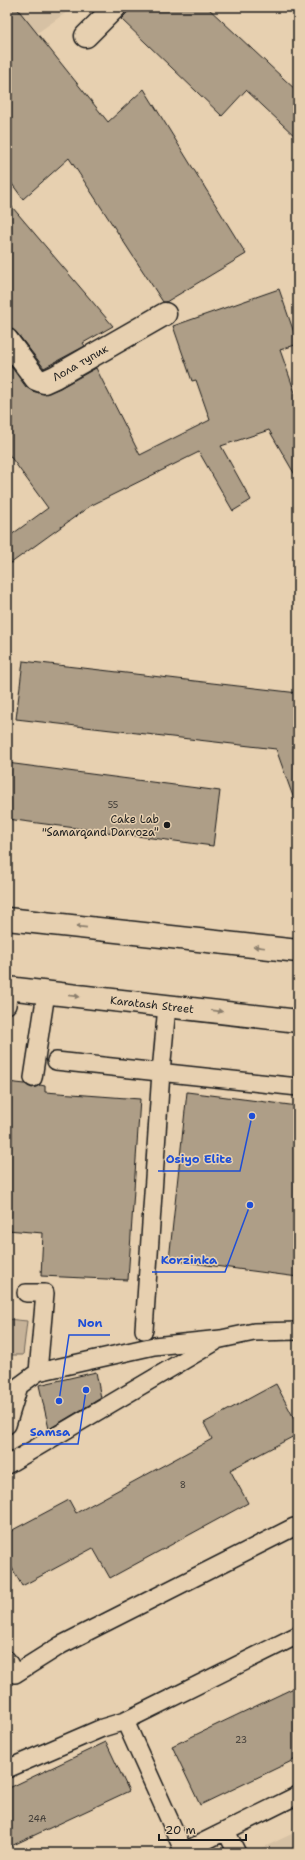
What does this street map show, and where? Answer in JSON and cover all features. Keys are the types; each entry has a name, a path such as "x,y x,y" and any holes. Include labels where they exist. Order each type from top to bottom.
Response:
{"main road":[{"path":"86,36 115,7"},
{"name":"Лола тупик","path":"7,340 36,379 44,382 165,314"},
{"path":"7,919 298,951"},
{"name":"Karatash Street","path":"8,994 46,993 298,1021"}],"lane":[{"path":"33,1078 46,993"},
{"path":"144,1330 161,1072 167,1006"},
{"path":"56,1060 298,1086"},
{"path":"26,1293 45,1293 38,1372"},
{"path":"7,1425 13,1386 38,1372 154,1346 220,1339 254,1332 298,1331"},
{"path":"7,1465 220,1339"},
{"path":"10,1671 294,1527 298,1527"},
{"path":"7,1769 102,1728 125,1721 298,1635"},
{"path":"125,1721 182,1852 298,1795"},
{"path":"226,1831 237,1853"}],"shaded area":[{"path":"7,7 74,7 37,33"},
{"path":"7,1319 27,1321 23,1355 7,1355"},
{"path":"298,1831 298,1853 252,1853"}],"building":[{"path":"7,7 16,7 108,122 144,89 246,254 166,302 163,302 69,158 23,199 7,177"},
{"path":"133,7 207,7 298,92 298,139 246,90 222,116 121,19"},
{"path":"7,201 113,326 83,343 85,346 44,368 17,333 12,329 7,328"},
{"path":"279,289 298,344 280,350 298,401 298,480 269,430 221,446 251,500 233,511 199,452 90,506 7,566 7,538 48,508 7,452 7,361 26,387 32,391 44,394 60,388 96,368 140,455 210,420 196,380 192,381 173,326"},
{"path":"23,661 298,693 298,801 295,802 276,749 16,719"},
{"path":"7,763 220,791 213,846 7,819"},
{"path":"7,1082 25,1084 32,1088 40,1085 45,1086 45,1092 140,1099 128,1280 41,1276 43,1233 7,1230"},
{"path":"187,1092 298,1106 298,1277 169,1260"},
{"path":"96,1372 101,1398 49,1429 39,1385"},
{"path":"276,1384 298,1426 298,1434 230,1470 248,1503 110,1578 93,1548 22,1586 7,1559 7,1533 69,1500 76,1513 212,1439 204,1423"},
{"path":"298,1686 298,1758 200,1805 172,1746"},
{"path":"106,1742 129,1791 7,1848 7,1789"}],"place":[{"name":"Cake Lab \"Samarqand Darvoza\"","path":"167,825"},
{"name":"Osiyo Elite","path":"252,1116"},
{"name":"Korzinka","path":"250,1205"},
{"name":"Samsa","path":"86,1390"},
{"name":"Non","path":"59,1401"}]}
